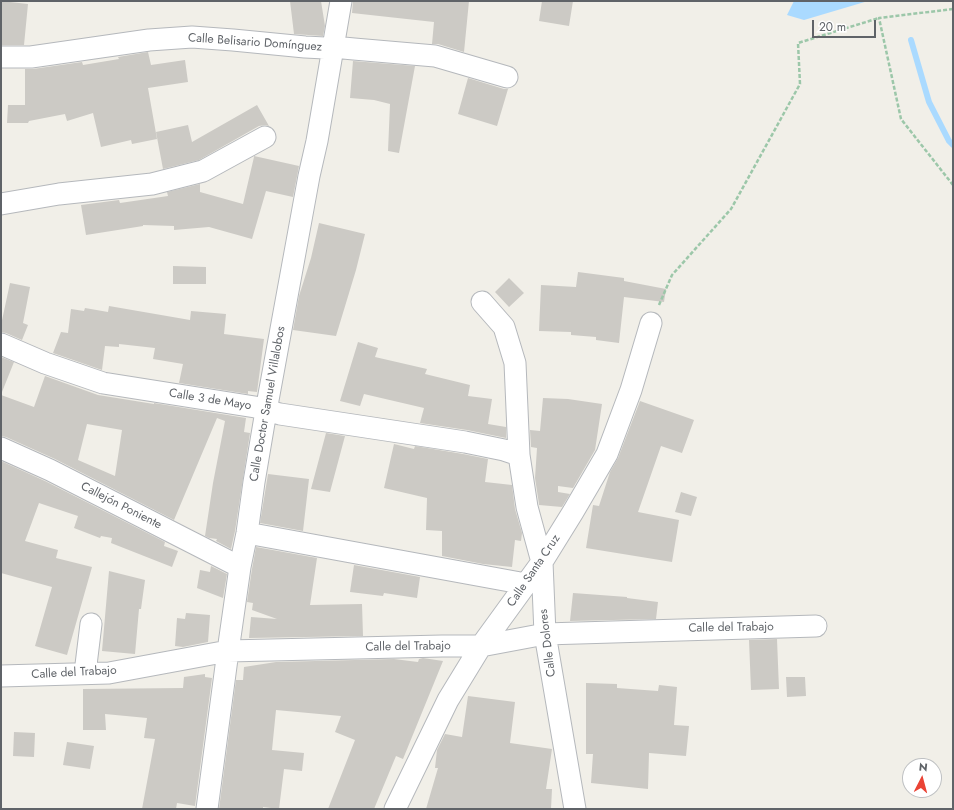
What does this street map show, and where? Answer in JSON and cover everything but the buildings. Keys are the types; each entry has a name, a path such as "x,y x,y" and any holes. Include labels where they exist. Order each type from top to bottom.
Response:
{"street":[{"name":"Calle Doctor Samuel Villalobos","path":"208,809 240,567 247,533 266,410 327,87 341,1"},
{"name":"Calle Belisario Domínguez","path":"1,57 31,57 149,40 192,37 434,56 507,76"},
{"path":"1,204 59,194 152,184 203,171 265,137"},
{"name":"Calle Dolores","path":"482,302 504,327 515,363 519,455 527,507 542,562 545,634 575,809"},
{"name":"Calle Santa Cruz","path":"394,809 448,700 481,646 542,562 607,454 631,390 651,323"},
{"name":"Calle 3 de Mayo","path":"1,344 46,363 103,383 255,407 280,414 465,442 504,450 519,455"},
{"name":"Callejón Poniente","path":"1,448 50,470 240,567"},
{"path":"247,533 526,584"},
{"path":"85,673 91,624"},
{"name":"Calle del Trabajo","path":"1,676 109,673 228,651 481,646 545,634 816,626"}],"path":[{"path":"651,323 672,275 731,209 800,84 798,43 879,18 953,9"},
{"path":"879,18 901,119 953,184"}],"water":[{"path":"794,1 868,1 804,20 787,15"}],"waterway":[{"path":"911,40 929,102 949,141 953,145"}]}
